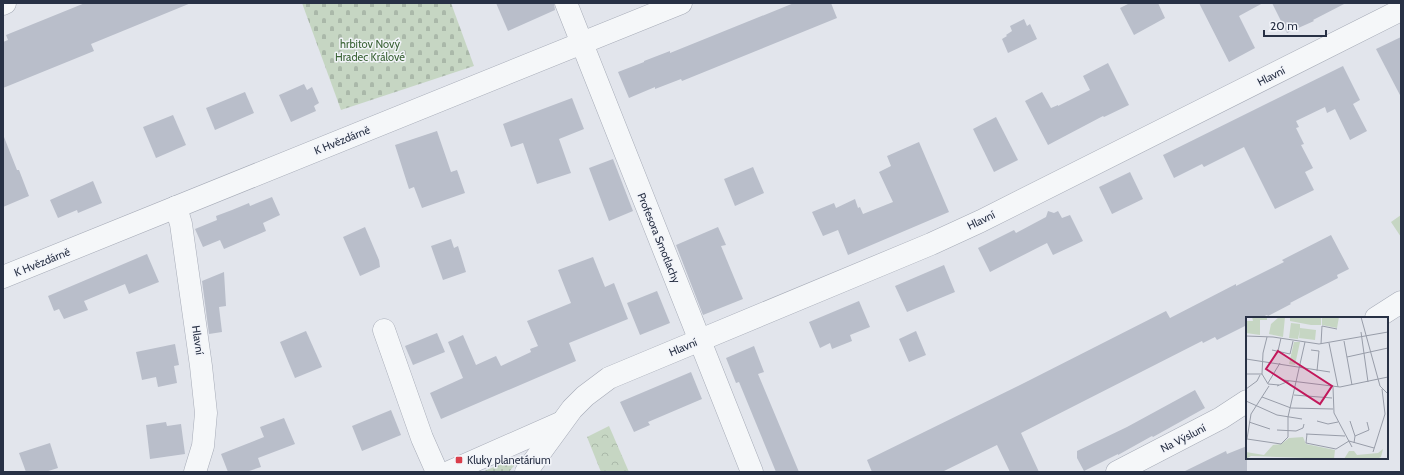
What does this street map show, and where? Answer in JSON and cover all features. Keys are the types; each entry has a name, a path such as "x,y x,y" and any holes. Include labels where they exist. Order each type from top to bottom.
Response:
{"street":[{"name":"Profesora Smotlachy","path":"566,3 752,472"},
{"name":"K Hvězdárně","path":"3,278 581,42 681,3"},
{"name":"Hlavní","path":"526,472 572,409 585,396 609,378 931,244 981,221 1401,10"},
{"name":"Hlavní","path":"176,207 181,224 202,366 206,413 203,446 195,472"},
{"path":"1378,317 1401,302"},
{"path":"384,330 422,438 437,472"},
{"name":"Na Výsluní","path":"1117,472 1221,418 1246,402"},
{"name":"Hlavní","path":"449,472 562,422"}],"green space":[{"name":"hrbitov Nový Hradec Králové","path":"302,3 451,3 474,66 341,110"},
{"path":"1401,215 1401,237 1391,222"},
{"path":"609,426 629,472 601,472 587,437"},
{"path":"518,457 520,458 509,472 482,472"}],"building":[{"path":"85,3 191,3 91,44 94,51 3,88 3,42 8,40 6,35"},
{"path":"496,3 554,3 555,10 508,31"},
{"path":"794,3 831,3 837,18 682,81 681,79 655,89 655,87 629,98 618,72 670,51 670,53"},
{"path":"1130,3 1158,3 1165,18 1134,35 1120,8"},
{"path":"1199,3 1263,3 1239,16 1255,48 1229,62"},
{"path":"1272,3 1346,3 1313,20 1314,21 1287,33"},
{"path":"1024,19 1027,26 1030,24 1037,39 1008,53 1002,39 1012,31 1010,26"},
{"path":"1401,37 1401,97 1376,49"},
{"path":"1108,63 1129,105 1104,117 1103,116 1048,145 1025,101 1042,92 1051,108 1058,106 1090,90 1083,76"},
{"path":"1343,66 1360,100 1353,104 1367,131 1350,140 1335,109 1327,113 1325,107 1296,121 1299,127 1296,128 1304,144 1301,145 1313,168 1305,172 1314,190 1275,209 1244,147 1204,167 1202,164 1174,178 1163,155"},
{"path":"304,84 307,90 312,87 319,103 314,106 316,111 291,122 279,95"},
{"path":"245,92 254,113 215,130 206,108"},
{"path":"572,98 584,129 559,139 571,173 537,184 523,143 511,147 503,124"},
{"path":"173,115 186,145 156,158 143,127"},
{"path":"996,117 1018,160 994,172 973,129"},
{"path":"437,131 451,172 457,170 465,193 422,208 414,187 409,189 395,145"},
{"path":"3,137 17,170 19,170 29,196 3,207"},
{"path":"919,142 949,212 848,255 838,230 823,236 812,212 834,203 836,208 855,199 858,208 860,207 863,214 893,202 879,172 891,166 887,156"},
{"path":"613,159 633,211 609,221 589,168"},
{"path":"753,167 764,193 735,206 724,179"},
{"path":"1130,172 1143,199 1112,214 1099,187"},
{"path":"93,181 102,203 78,213 77,210 58,218 50,200"},
{"path":"272,197 280,215 263,223 266,231 224,249 220,240 203,247 195,229 217,220 216,216 249,203 250,206"},
{"path":"1048,211 1054,213 1058,211 1062,218 1070,215 1083,241 1053,255 1047,243 990,272 978,248 1014,230 1016,233 1046,217"},
{"path":"365,227 379,260 380,267 360,276 343,237"},
{"path":"718,227 726,245 721,246 743,299 703,315 676,245"},
{"path":"1331,235 1349,269 1337,275 1338,278 1268,316 1246,317 1246,326 1217,340 1215,337 1203,343 1202,341 1021,433 1039,472 1010,472 997,445 942,472 872,472 867,460 1166,311 1170,318 1236,284 1236,286 1284,262 1282,260"},
{"path":"451,239 454,248 458,246 466,272 443,280 431,246"},
{"path":"147,254 159,282 129,294 125,284 84,301 88,310 64,319 59,309 54,311 48,296"},
{"path":"593,257 605,287 614,283 628,319 569,343 576,361 441,419 430,393 463,378 448,342 463,335 476,365 496,356 501,366 531,352 530,349 538,346 527,321 571,303 558,270"},
{"path":"944,265 955,292 907,312 895,286"},
{"path":"224,272 226,306 219,307 222,332 209,334 202,281"},
{"path":"657,291 670,323 640,335 627,303"},
{"path":"859,301 870,327 850,335 852,341 832,349 830,343 820,348 809,322"},
{"path":"306,331 322,367 295,378 280,342"},
{"path":"916,331 926,355 909,362 899,339"},
{"path":"437,333 445,352 413,365 405,346"},
{"path":"175,344 179,365 174,366 177,383 158,387 156,377 142,380 136,352"},
{"path":"754,346 764,372 758,374 799,472 776,472 739,382 736,383 726,358"},
{"path":"691,372 702,399 648,422 650,425 634,432 620,402"},
{"path":"1195,390 1205,408 1153,437 1152,436 1118,455 1084,471 1077,458 1077,451 1127,427"},
{"path":"391,410 401,435 362,451 352,426"},
{"path":"284,418 295,444 258,458 261,467 246,472 228,472 221,454 264,437 260,427"},
{"path":"166,422 167,426 181,424 185,454 150,459 146,425"},
{"path":"50,443 58,468 45,472 26,472 19,453"},
{"path":"1246,446 1247,472 1183,472 1226,451 1227,454"}],"place":[{"name":"Kluky planetárium","path":"459,460"}]}
